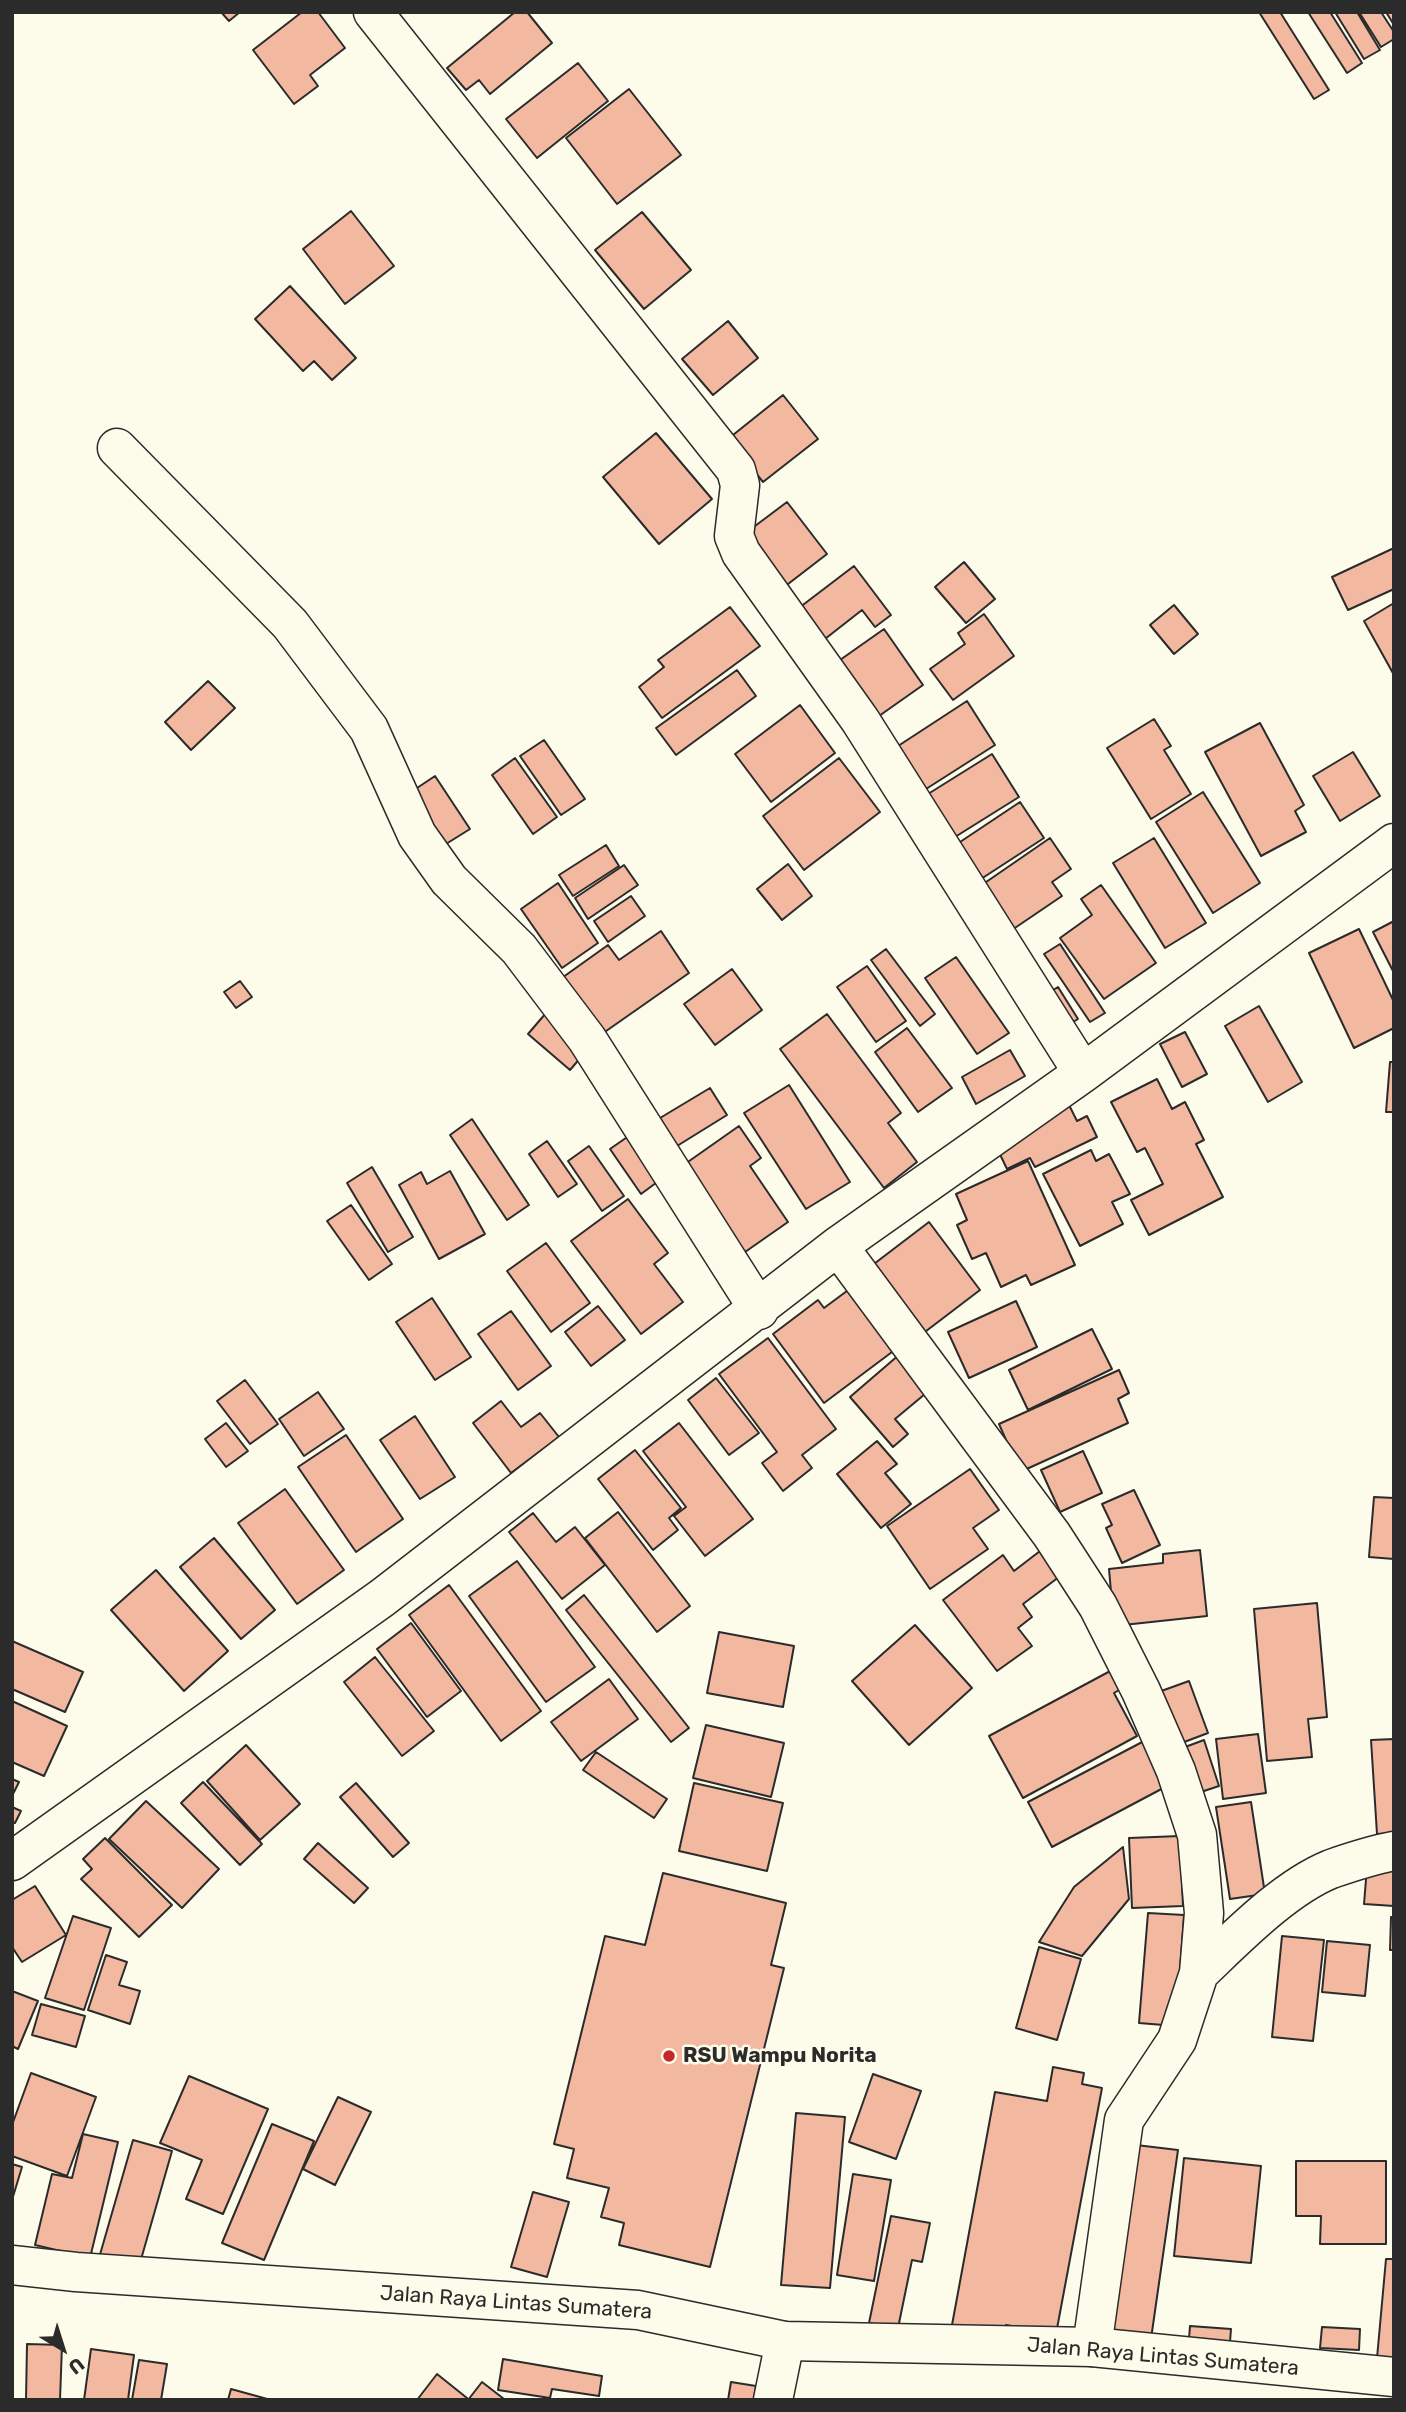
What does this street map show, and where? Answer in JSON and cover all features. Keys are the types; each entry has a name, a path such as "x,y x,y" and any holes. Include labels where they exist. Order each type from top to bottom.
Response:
{"main road":[{"path":"373,12 736,470 740,485 734,536 741,553 860,720 1083,1073"},
{"path":"117,448 290,624 369,729 417,835 449,880 519,949 587,1039 759,1310"},
{"path":"12,1861 382,1598 759,1310 838,1246 1083,1073 1394,843"},
{"path":"838,1246 1052,1535 1098,1606 1141,1691 1176,1771 1197,1835 1204,1913 1199,1973 1177,2040 1124,2120 1092,2347"},
{"path":"1199,1973 1244,1930 1294,1891 1329,1870 1394,1851"},
{"name":"Jalan Raya Lintas Sumatera","path":"12,2265 76,2272 638,2310 785,2341 1092,2347 1394,2377"},
{"path":"773,2400 785,2341"}],"building":[{"path":"221,12 240,12 229,21"},
{"path":"302,12 318,12 345,48 310,75 318,86 294,104 253,50"},
{"path":"515,12 527,12 552,43 490,94 479,80 466,90 447,68"},
{"path":"1259,12 1280,12 1329,90 1314,99"},
{"path":"1308,12 1330,12 1362,63 1347,73"},
{"path":"1335,12 1357,12 1380,50 1364,59"},
{"path":"1359,12 1381,12 1394,32 1394,39 1381,47"},
{"path":"1386,12 1394,12 1394,25"},
{"path":"578,63 608,101 537,158 506,119"},
{"path":"629,89 681,155 617,204 566,138"},
{"path":"351,211 394,266 345,304 303,249"},
{"path":"642,212 691,270 644,309 595,250"},
{"path":"290,286 356,358 332,380 314,361 303,371 255,319"},
{"path":"728,321 758,358 713,395 682,359"},
{"path":"783,395 818,439 763,482 728,439"},
{"path":"656,433 712,499 659,544 603,477"},
{"path":"787,502 827,554 779,591 739,538"},
{"path":"1394,548 1394,589 1348,610 1332,577"},
{"path":"964,562 995,599 966,623 935,587"},
{"path":"854,566 891,615 875,627 862,610 816,646 791,614"},
{"path":"1394,603 1394,675 1364,621"},
{"path":"1174,605 1198,634 1174,654 1150,625"},
{"path":"730,607 760,646 662,718 639,687 664,667 658,660"},
{"path":"984,614 1014,656 953,700 930,669 965,644 958,633"},
{"path":"884,629 923,685 879,716 840,660"},
{"path":"737,670 756,696 676,755 656,728"},
{"path":"208,681 235,708 191,750 165,722"},
{"path":"967,701 995,745 926,789 898,746"},
{"path":"800,705 835,753 771,802 735,754"},
{"path":"1154,719 1171,746 1164,750 1191,794 1151,819 1107,748"},
{"path":"1260,723 1304,805 1295,811 1306,832 1261,856 1205,752"},
{"path":"544,740 585,799 561,815 520,756"},
{"path":"1353,752 1380,796 1340,821 1313,776"},
{"path":"992,754 1019,797 955,837 928,794"},
{"path":"515,758 557,817 533,834 492,775"},
{"path":"839,758 880,812 804,870 763,816"},
{"path":"435,776 470,829 446,844 411,792"},
{"path":"1203,792 1260,883 1213,913 1156,822"},
{"path":"1020,802 1044,838 981,879 957,844"},
{"path":"1050,838 1071,869 1052,882 1062,896 1006,934 976,889"},
{"path":"1154,838 1206,923 1165,948 1113,863"},
{"path":"606,845 619,866 573,896 559,875"},
{"path":"788,864 812,896 782,920 757,889"},
{"path":"624,865 638,885 588,919 575,898"},
{"path":"558,883 598,943 562,968 521,909"},
{"path":"1101,885 1156,963 1104,999 1060,938 1092,915 1081,899"},
{"path":"631,896 645,916 608,942 594,921"},
{"path":"1394,921 1394,973 1373,932"},
{"path":"1359,929 1394,1002 1394,1028 1354,1048 1309,953"},
{"path":"661,931 689,973 599,1036 559,980 608,945 619,960"},
{"path":"1060,944 1105,1013 1090,1022 1044,954"},
{"path":"886,949 935,1014 920,1026 871,960"},
{"path":"956,957 1009,1033 977,1054 925,978"},
{"path":"867,966 906,1021 876,1042 837,987"},
{"path":"732,969 762,1010 715,1045 684,1004"},
{"path":"240,981 252,997 236,1008 224,992"},
{"path":"1058,987 1078,1019 1060,1030 1040,998"},
{"path":"1259,1006 1302,1082 1268,1102 1225,1026"},
{"path":"546,1013 588,1049 570,1070 528,1034"},
{"path":"827,1014 901,1113 888,1123 917,1162 884,1188 780,1049"},
{"path":"907,1028 952,1088 918,1112 875,1052"},
{"path":"1185,1032 1207,1074 1182,1087 1160,1044"},
{"path":"1010,1050 1025,1076 976,1104 962,1077"},
{"path":"1390,1062 1394,1062 1394,1112 1386,1112"},
{"path":"1157,1079 1172,1109 1185,1102 1204,1140 1196,1144 1223,1197 1149,1235 1131,1200 1163,1184 1145,1148 1137,1152 1111,1102"},
{"path":"789,1085 850,1182 806,1209 744,1113"},
{"path":"710,1088 727,1115 677,1146 660,1118"},
{"path":"1066,1099 1077,1121 1087,1116 1097,1137 1035,1167 1030,1158 1007,1169 995,1144"},
{"path":"472,1119 529,1205 507,1220 450,1135"},
{"path":"739,1126 761,1158 750,1166 788,1222 735,1259 675,1171"},
{"path":"633,1133 664,1177 641,1194 610,1149"},
{"path":"547,1141 577,1184 558,1197 529,1154"},
{"path":"589,1146 624,1196 602,1211 568,1161"},
{"path":"1091,1150 1096,1161 1109,1154 1130,1194 1112,1202 1123,1224 1080,1246 1043,1174"},
{"path":"1028,1161 1075,1265 1031,1285 1026,1275 1001,1287 986,1253 972,1259 957,1225 967,1220 956,1194"},
{"path":"372,1167 413,1237 388,1252 347,1183"},
{"path":"450,1171 485,1234 439,1259 399,1185 421,1172 427,1184"},
{"path":"628,1199 668,1253 654,1264 683,1302 641,1334 571,1241"},
{"path":"351,1205 392,1264 369,1280 327,1221"},
{"path":"929,1222 980,1290 917,1338 866,1270"},
{"path":"546,1243 590,1303 551,1332 507,1271"},
{"path":"855,1285 900,1346 824,1403 773,1334 818,1300 824,1308"},
{"path":"432,1298 471,1357 435,1380 396,1322"},
{"path":"1016,1301 1037,1347 969,1378 948,1332"},
{"path":"598,1306 625,1340 591,1366 565,1332"},
{"path":"511,1311 551,1366 518,1390 478,1334"},
{"path":"1092,1329 1112,1369 1028,1410 1009,1370"},
{"path":"768,1338 836,1429 802,1455 812,1468 783,1491 762,1463 777,1452 719,1374"},
{"path":"900,1354 931,1389 895,1419 908,1434 893,1447 850,1397"},
{"path":"1119,1370 1129,1393 1118,1399 1128,1423 1020,1472 999,1424"},
{"path":"716,1378 759,1433 729,1455 688,1400"},
{"path":"245,1380 278,1424 250,1444 217,1401"},
{"path":"318,1392 344,1429 304,1456 279,1419"},
{"path":"501,1401 521,1427 540,1413 559,1437 511,1473 473,1423"},
{"path":"415,1416 455,1477 420,1499 380,1440"},
{"path":"226,1423 248,1451 226,1467 205,1439"},
{"path":"679,1423 753,1519 705,1556 674,1516 686,1507 643,1451"},
{"path":"346,1435 403,1519 356,1552 298,1467"},
{"path":"877,1441 897,1464 885,1473 911,1504 881,1528 837,1474"},
{"path":"635,1450 681,1508 669,1518 678,1530 653,1550 598,1479"},
{"path":"1083,1451 1102,1493 1060,1512 1041,1470"},
{"path":"970,1469 999,1510 973,1528 988,1549 930,1589 887,1526"},
{"path":"285,1489 344,1570 297,1604 238,1523"},
{"path":"1134,1490 1160,1545 1122,1563 1106,1528 1112,1525 1102,1504"},
{"path":"1374,1497 1394,1498 1394,1559 1369,1557"},
{"path":"618,1512 690,1606 657,1632 585,1538"},
{"path":"533,1513 556,1542 575,1527 605,1565 562,1599 509,1532"},
{"path":"214,1538 275,1610 241,1639 180,1567"},
{"path":"1200,1550 1207,1616 1114,1626 1109,1569 1163,1563 1163,1554"},
{"path":"1040,1551 1059,1577 1023,1604 1032,1617 1018,1628 1032,1646 997,1671 943,1600 1003,1555 1014,1571"},
{"path":"517,1561 595,1667 546,1702 469,1596"},
{"path":"156,1570 228,1651 184,1691 111,1610"},
{"path":"449,1585 541,1711 501,1741 409,1615"},
{"path":"584,1595 689,1728 671,1742 566,1610"},
{"path":"1317,1603 1327,1717 1308,1719 1312,1757 1267,1761 1254,1609"},
{"path":"411,1623 461,1691 427,1717 377,1649"},
{"path":"915,1625 972,1688 909,1745 852,1681"},
{"path":"719,1632 794,1646 783,1707 707,1693"},
{"path":"12,1641 83,1672 65,1712 12,1689"},
{"path":"375,1657 434,1731 402,1756 344,1682"},
{"path":"1114,1669 1124,1687 1114,1693 1137,1736 1023,1798 989,1736"},
{"path":"609,1679 638,1719 581,1761 551,1722"},
{"path":"1189,1681 1208,1733 1171,1747 1153,1694"},
{"path":"12,1701 67,1726 44,1776 12,1762"},
{"path":"706,1725 784,1743 771,1797 693,1778"},
{"path":"1258,1734 1266,1793 1223,1799 1216,1739"},
{"path":"1394,1739 1394,1833 1377,1834 1371,1740"},
{"path":"1146,1740 1169,1785 1052,1847 1028,1802"},
{"path":"1204,1740 1219,1786 1192,1795 1177,1750"},
{"path":"246,1745 300,1804 260,1840 207,1781"},
{"path":"596,1752 667,1799 654,1818 583,1770"},
{"path":"12,1779 19,1782 12,1796"},
{"path":"203,1782 262,1844 240,1865 181,1803"},
{"path":"356,1783 409,1843 393,1857 340,1797"},
{"path":"694,1783 783,1803 767,1871 679,1851"},
{"path":"146,1801 219,1869 182,1908 109,1839"},
{"path":"1251,1802 1265,1894 1230,1899 1216,1807"},
{"path":"12,1807 21,1811 15,1823 12,1822"},
{"path":"1180,1836 1183,1906 1132,1908 1129,1838"},
{"path":"105,1838 172,1905 139,1937 81,1879 92,1869 83,1859"},
{"path":"318,1843 368,1888 354,1903 304,1859"},
{"path":"1123,1847 1129,1899 1082,1956 1039,1942 1074,1887"},
{"path":"1367,1867 1394,1868 1394,1906 1364,1904"},
{"name":"RSU Wampu Norita","path":"663,1873 786,1903 771,1965 784,1968 710,2267 619,2245 624,2223 601,2217 609,2188 567,2178 574,2149 554,2144 605,1936 645,1945"},
{"path":"35,1886 66,1935 22,1962 12,1947 12,1900"},
{"path":"1148,1913 1184,1915 1176,2026 1139,2023"},
{"path":"73,1916 111,1928 84,2010 45,1998"},
{"path":"1391,1917 1394,1917 1394,1950 1390,1950"},
{"path":"1282,1936 1324,1940 1313,2041 1272,2037"},
{"path":"1327,1941 1370,1945 1365,1996 1322,1992"},
{"path":"1039,1947 1081,1959 1057,2040 1016,2028"},
{"path":"106,1955 127,1962 119,1985 140,1991 130,2024 88,2010"},
{"path":"12,1991 38,2001 18,2049 12,2046"},
{"path":"41,2004 85,2016 76,2047 32,2035"},
{"path":"1053,2067 1084,2073 1082,2084 1102,2088 1056,2334 1006,2325 1004,2335 952,2325 995,2092 1047,2101"},
{"path":"31,2073 96,2097 67,2176 12,2156 12,2125"},
{"path":"873,2074 921,2091 896,2159 849,2142"},
{"path":"189,2076 268,2109 223,2214 186,2199 202,2160 160,2143"},
{"path":"338,2097 371,2112 335,2185 303,2169"},
{"path":"796,2113 845,2117 830,2288 781,2285"},
{"path":"272,2124 314,2141 264,2260 222,2243"},
{"path":"83,2134 118,2142 90,2258 35,2245 52,2174 72,2178"},
{"path":"133,2140 172,2151 138,2270 99,2258"},
{"path":"1136,2145 1178,2150 1151,2339 1110,2334"},
{"path":"1184,2158 1261,2166 1251,2263 1174,2256"},
{"path":"1296,2161 1386,2161 1386,2244 1320,2244 1321,2216 1296,2216"},
{"path":"12,2164 22,2167 12,2200"},
{"path":"853,2174 891,2180 874,2281 837,2275"},
{"path":"533,2192 569,2202 547,2277 511,2267"},
{"path":"891,2216 930,2223 922,2262 912,2260 898,2328 869,2323"},
{"path":"1386,2259 1394,2259 1394,2360 1377,2358"},
{"path":"1190,2326 1231,2329 1229,2355 1188,2352"},
{"path":"1322,2327 1360,2329 1359,2350 1320,2348"},
{"path":"27,2344 62,2345 60,2400 26,2400"},
{"path":"91,2349 134,2355 128,2400 84,2400"},
{"path":"503,2359 602,2376 599,2396 552,2389 550,2398 498,2390"},
{"path":"139,2360 167,2364 161,2400 132,2400"},
{"path":"437,2374 467,2398 466,2400 417,2400"},
{"path":"482,2382 504,2399 468,2400"},
{"path":"731,2382 756,2386 754,2400 728,2400"},
{"path":"231,2389 271,2400 228,2400"}],"place":[{"name":"RSU Wampu Norita","path":"669,2056"}]}
